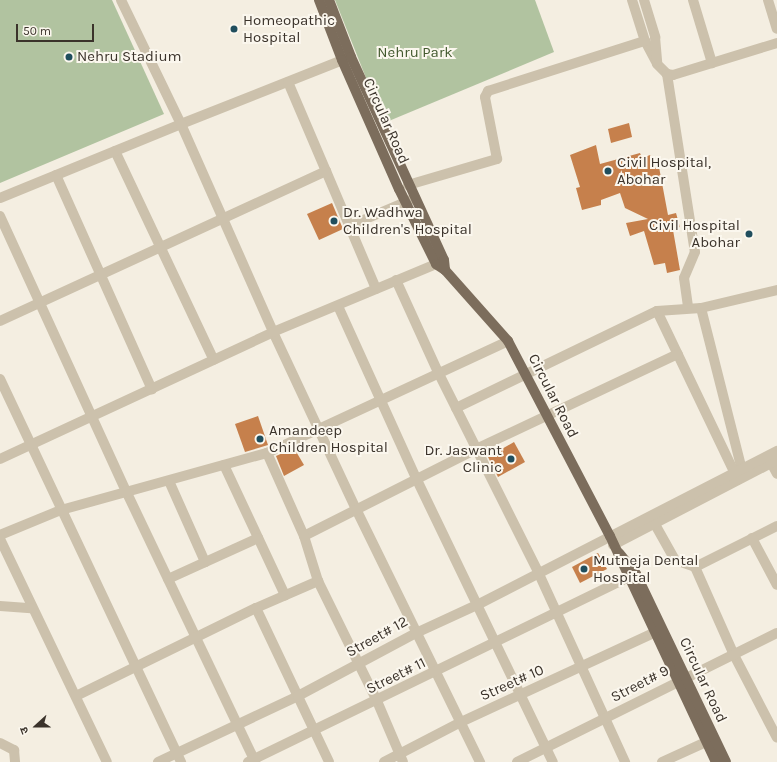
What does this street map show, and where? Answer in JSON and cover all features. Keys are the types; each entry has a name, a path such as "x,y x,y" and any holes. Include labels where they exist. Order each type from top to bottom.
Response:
{"main road":[{"name":"Circular Road","path":"320,0 410,200 444,260 441,267 508,341 613,544 627,578 654,633 682,679 726,762"},
{"name":"Circular Road","path":"329,0 346,59 408,185 410,200"},
{"name":"Circular Road","path":"613,544 636,574 682,679 706,742 716,762"}],"street":[{"path":"121,0 181,124 273,332 357,511 435,673 480,762"},
{"path":"632,0 645,41 657,64 667,74 695,252 684,278 688,308"},
{"path":"644,0 655,37 657,64"},
{"path":"693,0 712,63"},
{"path":"768,0 777,29"},
{"path":"408,185 497,159 485,97 488,91 645,41"},
{"path":"667,74 712,63 777,43"},
{"path":"0,198 56,174 346,59"},
{"path":"288,82 376,289"},
{"path":"115,151 214,360"},
{"path":"0,321 100,277 326,171"},
{"path":"56,174 100,277 152,390"},
{"path":"350,226 410,200"},
{"path":"0,216 126,492 238,723 252,761"},
{"path":"0,459 152,390 273,332 338,306 396,280 441,267"},
{"path":"396,280 438,372 539,574 555,612 625,762"},
{"path":"456,408 657,311 701,308 777,290"},
{"path":"338,306 417,480 479,604 521,697 547,747 553,762"},
{"path":"701,308 739,474"},
{"path":"657,311 739,474"},
{"path":"0,535 62,510 267,453 320,431 438,372 508,341"},
{"path":"304,536 357,511 476,449 678,354"},
{"path":"0,379 135,667 179,757"},
{"name":"Street# 12","path":"158,762 179,757 238,723 298,696 416,633 539,574 613,544 653,520 739,474 772,459 777,451"},
{"path":"267,453 304,536 318,582 377,701 401,758"},
{"path":"772,459 777,474"},
{"path":"224,465 285,595"},
{"path":"169,481 205,562"},
{"path":"653,520 675,560 695,567 777,526"},
{"path":"168,579 258,538"},
{"path":"752,538 777,585"},
{"path":"0,540 31,608 76,696 107,762"},
{"path":"695,567 734,655 777,738"},
{"name":"Street# 11","path":"252,761 627,578"},
{"path":"76,696 256,608 318,582"},
{"path":"0,606 31,608"},
{"path":"256,608 329,762"},
{"name":"Street# 10","path":"384,762 401,758 461,722 521,697 654,633"},
{"name":"Street# 9","path":"516,762 777,633"},
{"path":"0,742 14,750 16,762"},
{"path":"662,762 706,742"}],"green space":[{"name":"Nehru Stadium","path":"0,0 112,0 164,114 0,183"},
{"name":"Nehru Park","path":"335,0 535,0 554,52 384,123"}],"building":[{"path":"629,123 632,137 611,143 608,129"},
{"path":"596,145 600,164 640,153 642,158 650,155 655,168 659,167 668,215 676,213 680,227 673,230 680,270 667,273 665,263 654,265 644,231 630,236 626,223 648,219 625,208 620,193 601,200 601,205 582,210 576,188 580,187 570,155"},
{"path":"332,203 343,229 319,240 307,214"},
{"path":"258,416 268,445 245,452 235,424"},
{"path":"514,442 525,462 498,477 488,457"},
{"path":"294,448 304,465 284,476 276,456"},
{"path":"598,553 607,569 580,583 572,567"}],"place":[{"name":"Homeopathic Hospital","path":"234,29"},
{"name":"Nehru Stadium","path":"69,57"},
{"name":"Civil Hospital, Abohar","path":"608,171"},
{"name":"Dr. Wadhwa Children's Hospital","path":"334,221"},
{"name":"Civil Hospital Abohar","path":"749,234"},
{"name":"Amandeep Children Hospital","path":"260,439"},
{"name":"Dr. Jaswant Clinic","path":"511,459"},
{"name":"Mutneja Dental Hospital","path":"584,569"}]}
